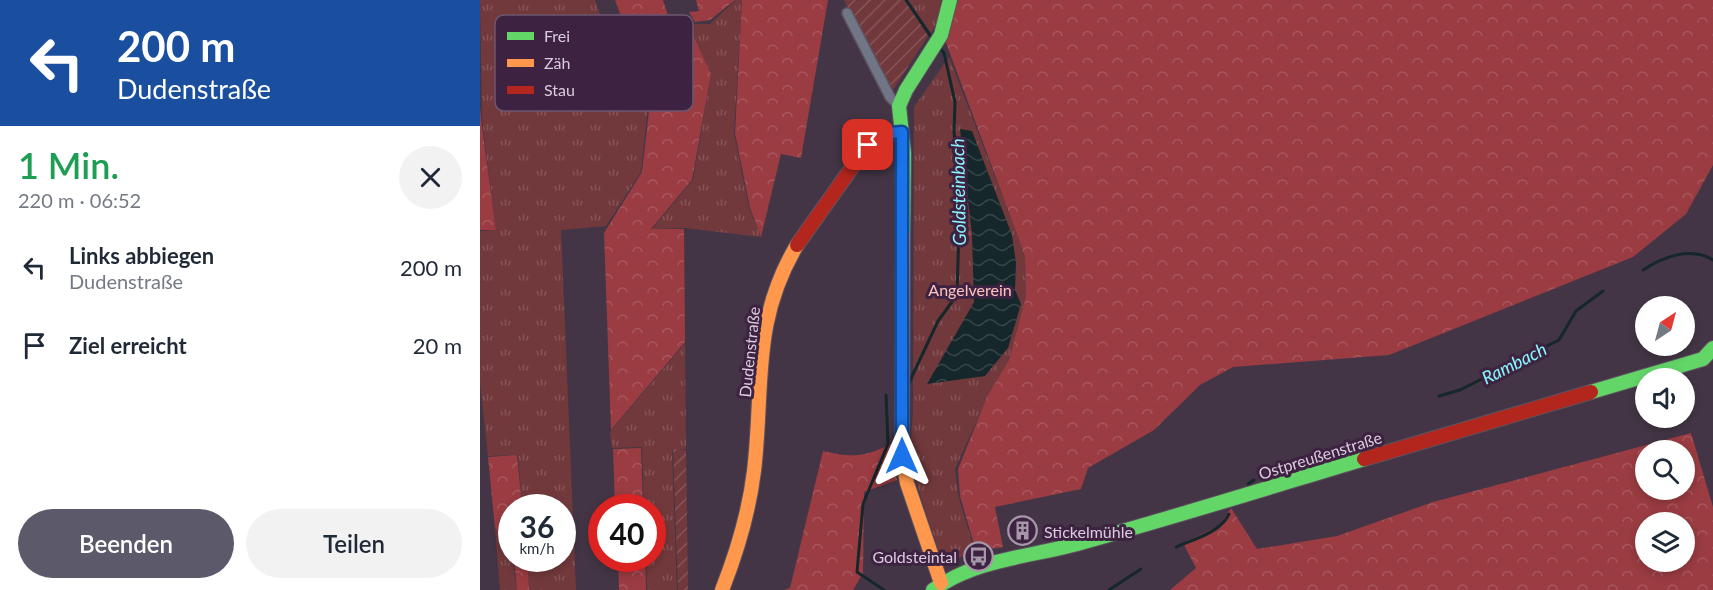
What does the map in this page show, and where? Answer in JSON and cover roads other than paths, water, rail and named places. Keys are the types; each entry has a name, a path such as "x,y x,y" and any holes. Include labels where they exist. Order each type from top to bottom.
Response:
{"street":[{"path":"937,586 907,483 902,456 902,132 899,106 906,90 941,35 950,0"},
{"path":"847,13 890,97 899,106"},
{"name":"Dudenstraße","path":"722,590 733,560 754,472 765,337 771,299 794,249 868,145 879,134 902,132"},
{"name":"Ostpreußenstraße","path":"937,586 972,568 1082,543 1712,353"}],"water":[{"path":"960,129 972,131 1012,235 1016,263 1015,290 1021,304 1008,348 985,376 927,384 974,302 972,235"}],"waterway":[{"name":"Goldsteinbach","path":"906,0 934,41"},
{"name":"Goldsteinbach","path":"908,385 938,321 957,295 960,194 954,132 955,102 944,53 938,46"},
{"name":"Rambach","path":"1643,270 1668,257 1677,255 1696,254 1713,260"},
{"name":"Rambach","path":"1439,396 1460,390 1559,340 1576,311 1603,291"},
{"name":"Goldsteinbach","path":"884,590 857,572 863,504 888,444 886,395"},
{"name":"Rambach","path":"1248,484 1254,480"},
{"name":"Rambach","path":"1176,547 1213,531 1225,521 1229,514"},
{"name":"Rambach","path":"1109,590 1141,569"}],"place":[{"name":"Stickelmühle","path":"1023,531"},
{"name":"Goldsteintal","path":"978,556"}],"park label":[{"name":"Angelverein","path":"970,289"}]}
